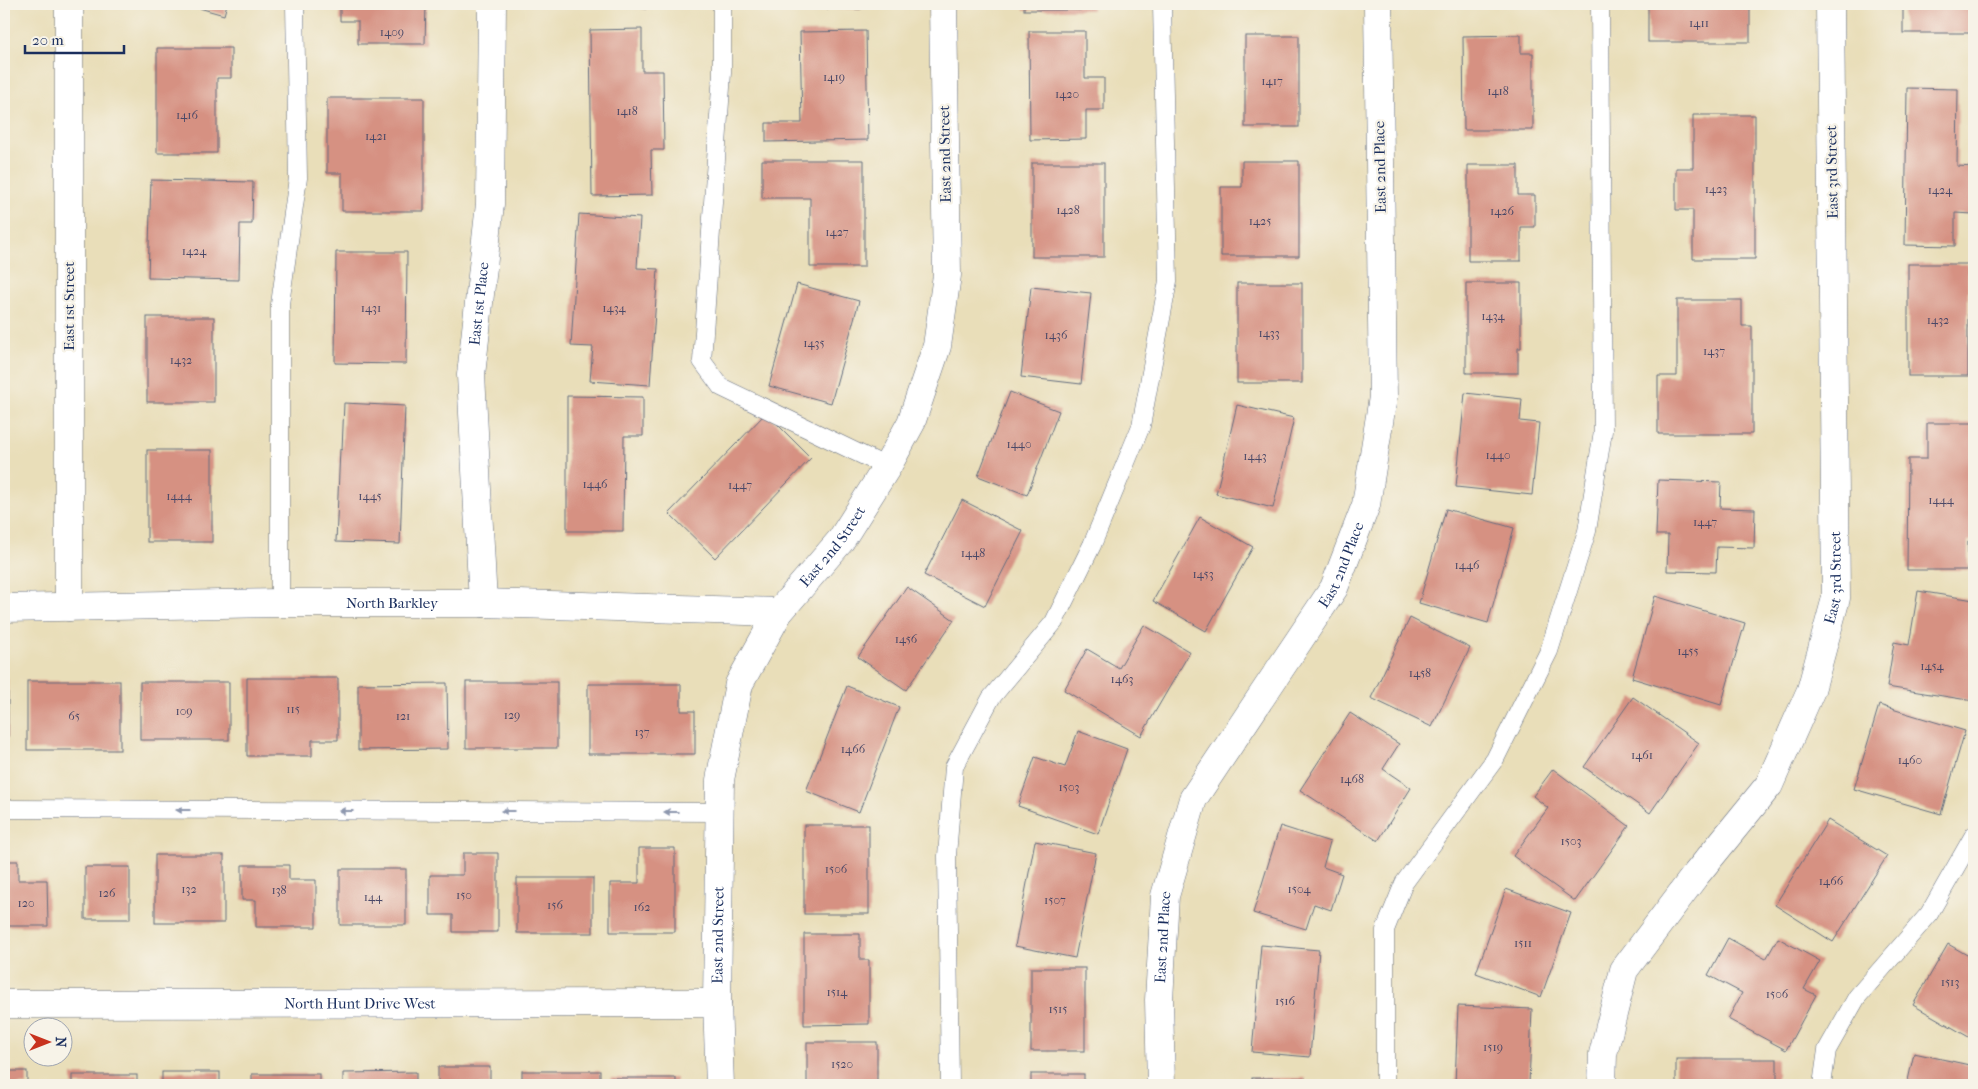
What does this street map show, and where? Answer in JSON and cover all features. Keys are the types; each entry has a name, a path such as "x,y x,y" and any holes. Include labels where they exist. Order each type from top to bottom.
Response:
{"street":[{"name":"East 1st Street","path":"69,4 69,608"},
{"name":"East 1st Place","path":"483,603 470,375 490,204 492,4"},
{"name":"East 2nd Street","path":"720,1085 717,1002 720,780 739,684 779,612 840,540 887,467 912,424 937,346 947,275 943,4"},
{"name":"East 2nd Place","path":"1161,1085 1159,1000 1165,896 1193,799 1334,588 1366,505 1383,397 1378,4"},
{"name":"East 3rd Street","path":"1602,1085 1603,1054 1624,970 1694,877 1769,785 1811,690 1836,598 1830,4"},
{"name":"North Barkley","path":"4,608 280,603 483,603 779,612"},
{"name":"North Hunt Drive West","path":"4,1004 717,1002"}],"lane":[{"path":"280,603 280,304 298,178 295,4"},
{"path":"722,4 722,73 702,361 721,387 887,467"},
{"path":"950,1085 947,856 954,767 991,698 1054,622 1092,545 1141,426 1168,281 1162,4"},
{"path":"1385,1085 1385,930 1404,883 1495,759 1549,651 1587,531 1603,431 1600,4"},
{"path":"4,809 720,812"},
{"path":"1822,1085 1827,1050 1856,998 1929,914 1974,835"}],"building":[{"path":"185,4 227,4 224,15"},
{"path":"340,4 426,4 425,44 358,44 358,21 340,21"},
{"path":"618,4 647,4 646,9"},
{"path":"809,4 861,4 861,9 809,9"},
{"path":"1024,4 1093,4 1093,10 1024,10"},
{"path":"1648,4 1750,4 1750,42 1648,42"},
{"path":"1903,4 1974,4 1974,33 1903,33"},
{"path":"642,29 642,71 663,71 664,150 651,150 652,195 592,196 590,30"},
{"path":"866,31 868,140 766,142 766,123 802,123 800,32"},
{"path":"1029,31 1085,31 1085,78 1104,78 1104,110 1086,110 1086,139 1030,140"},
{"path":"1521,35 1521,53 1533,53 1533,130 1464,130 1463,36"},
{"path":"1245,36 1299,36 1299,127 1245,127"},
{"path":"157,48 231,48 231,78 217,78 217,153 157,153"},
{"path":"1907,88 1958,89 1957,166 1974,167 1974,214 1955,213 1955,246 1905,245"},
{"path":"327,98 424,98 424,211 342,211 342,173 327,173"},
{"path":"1693,115 1755,115 1755,259 1693,259 1693,210 1676,210 1676,168 1693,168"},
{"path":"762,160 864,160 864,267 810,267 810,198 762,198"},
{"path":"1242,161 1299,161 1299,256 1221,256 1221,187 1242,187"},
{"path":"1032,163 1104,163 1104,257 1032,257"},
{"path":"1468,165 1518,165 1518,195 1535,195 1535,227 1521,227 1521,261 1468,261"},
{"path":"151,180 253,182 252,224 240,224 239,280 148,278"},
{"path":"579,214 640,218 637,268 658,269 650,385 590,381 593,347 571,346"},
{"path":"336,252 407,252 406,364 335,363"},
{"path":"1908,264 1968,264 1968,376 1908,376"},
{"path":"1237,283 1302,283 1302,383 1237,383"},
{"path":"1466,283 1521,283 1521,348 1518,348 1518,373 1466,373"},
{"path":"797,284 859,301 831,403 769,386"},
{"path":"1031,287 1091,293 1081,384 1021,377"},
{"path":"1677,300 1742,300 1742,326 1752,326 1752,434 1658,434 1658,376 1677,376"},
{"path":"147,317 214,317 214,402 147,402"},
{"path":"1010,392 1059,411 1027,495 978,476"},
{"path":"1465,393 1522,399 1520,421 1539,423 1532,495 1456,487"},
{"path":"567,396 643,397 643,436 624,436 623,531 567,531"},
{"path":"344,403 405,406 400,544 336,542"},
{"path":"1237,405 1294,418 1273,508 1216,494"},
{"path":"766,413 811,458 715,558 669,513"},
{"path":"1927,423 1974,423 1974,541 1968,541 1968,570 1907,570 1908,459 1927,459"},
{"path":"147,450 212,450 212,542 147,542"},
{"path":"1658,480 1721,482 1720,508 1755,509 1754,548 1717,547 1716,572 1667,571 1668,535 1656,535"},
{"path":"962,500 1023,531 985,606 924,575"},
{"path":"1446,509 1514,528 1488,623 1419,603"},
{"path":"1200,517 1253,547 1206,631 1153,601"},
{"path":"907,587 954,620 906,690 858,657"},
{"path":"1918,591 1974,600 1974,701 1887,687 1894,642 1909,645"},
{"path":"1655,596 1745,623 1721,705 1632,678"},
{"path":"1410,618 1470,648 1432,727 1371,698"},
{"path":"1144,625 1190,652 1141,736 1064,690 1087,649 1119,668"},
{"path":"4,678 8,678 8,737 4,737"},
{"path":"247,678 338,678 338,740 312,740 312,756 247,756"},
{"path":"27,681 120,681 120,750 27,750"},
{"path":"140,682 229,682 229,740 140,740"},
{"path":"466,682 557,682 557,748 466,748"},
{"path":"447,683 448,749 358,750 358,684"},
{"path":"588,684 681,684 681,711 695,711 695,754 588,754"},
{"path":"847,686 899,707 859,812 806,791"},
{"path":"1633,697 1699,743 1650,813 1584,767"},
{"path":"1879,705 1965,731 1941,814 1854,789"},
{"path":"1350,713 1399,744 1383,769 1411,788 1378,841 1300,790"},
{"path":"1078,731 1127,749 1098,834 1018,806 1035,757 1065,767"},
{"path":"1553,769 1629,826 1575,901 1513,856 1548,808 1533,796"},
{"path":"1828,820 1887,856 1833,942 1775,905"},
{"path":"804,825 869,825 869,914 804,914"},
{"path":"1280,826 1330,842 1323,867 1342,874 1331,910 1314,904 1306,929 1253,913"},
{"path":"1035,841 1096,853 1075,958 1015,946"},
{"path":"639,848 675,848 675,932 610,932 610,883 639,883"},
{"path":"463,853 498,853 498,932 453,932 453,915 430,915 430,875 463,875"},
{"path":"155,855 224,855 224,923 155,923"},
{"path":"4,861 18,861 18,880 47,880 48,926 4,926"},
{"path":"242,865 289,865 289,880 316,880 316,927 256,927 256,900 242,900"},
{"path":"85,867 130,867 130,919 85,919"},
{"path":"340,869 406,869 406,925 340,925"},
{"path":"517,878 593,878 593,933 517,933"},
{"path":"1506,889 1571,913 1541,997 1476,973"},
{"path":"804,934 860,934 860,960 869,960 869,1024 804,1025"},
{"path":"1728,938 1766,959 1778,938 1820,961 1804,989 1816,995 1786,1050 1728,1019 1742,993 1708,975"},
{"path":"1948,944 1974,959 1974,1040 1913,1005"},
{"path":"1261,945 1319,950 1310,1057 1252,1052"},
{"path":"1031,968 1085,968 1085,1051 1031,1051"},
{"path":"1458,1006 1532,1009 1529,1085 1455,1085"},
{"path":"807,1042 877,1042 877,1085 807,1085"},
{"path":"1914,1053 1974,1066 1974,1085 1907,1085"},
{"path":"1676,1059 1777,1059 1777,1085 1676,1085"},
{"path":"438,1067 490,1067 490,1085 438,1085"},
{"path":"4,1071 27,1071 27,1085 4,1085"},
{"path":"522,1071 600,1071 600,1085 522,1085"},
{"path":"162,1072 220,1072 220,1085 162,1085"},
{"path":"416,1072 416,1085 343,1085 343,1073"},
{"path":"252,1074 319,1074 319,1085 252,1085"},
{"path":"1031,1074 1084,1074 1084,1085 1031,1085"},
{"path":"72,1075 137,1075 137,1085 72,1085"},
{"path":"611,1078 676,1078 676,1085 611,1085"},
{"path":"1252,1078 1305,1078 1305,1085 1252,1085"}]}
